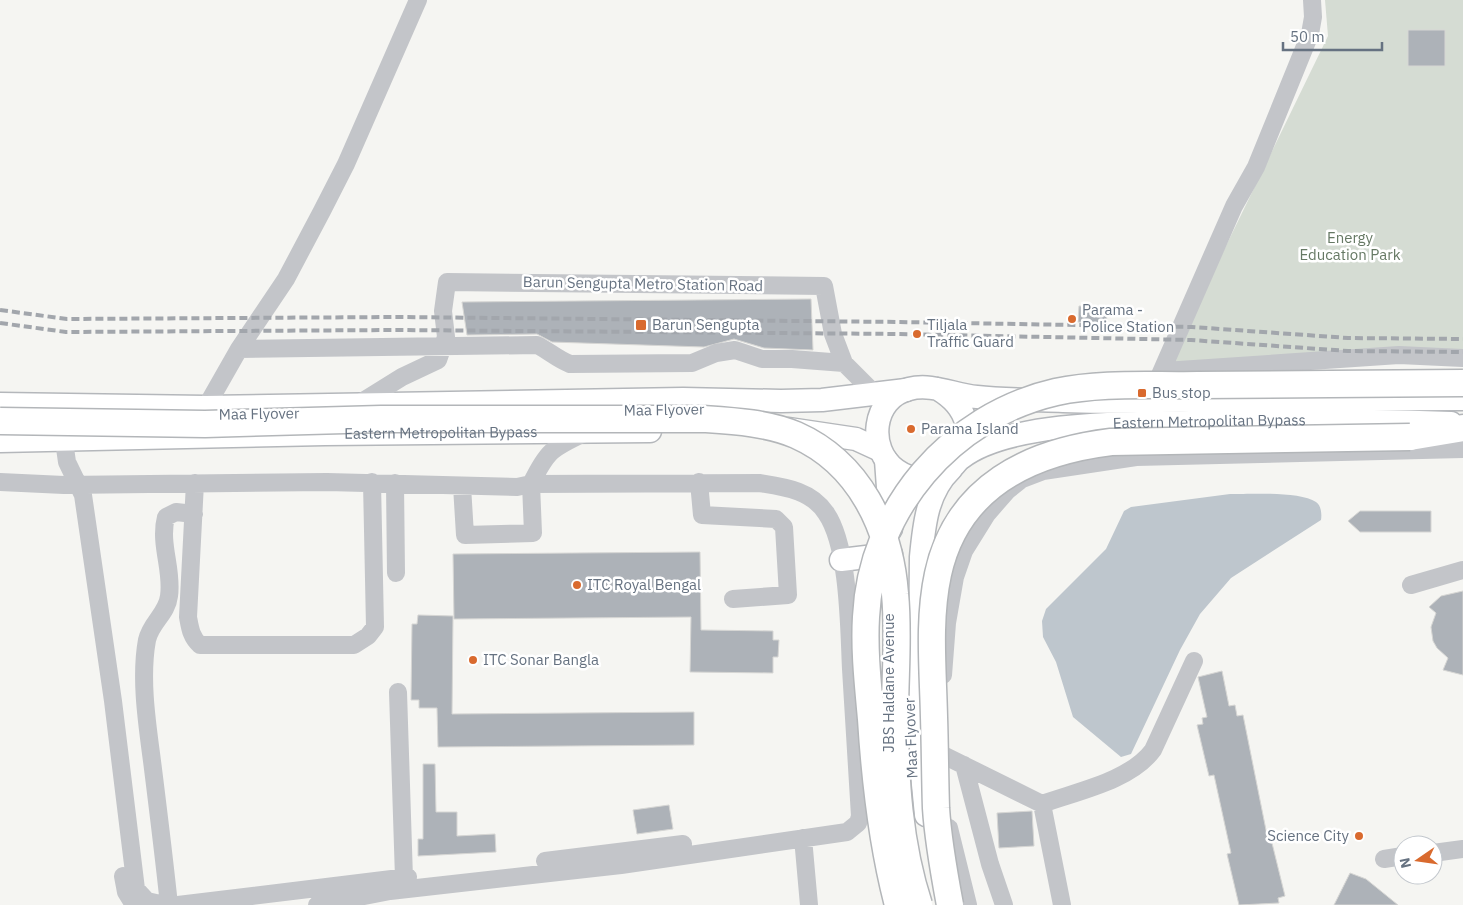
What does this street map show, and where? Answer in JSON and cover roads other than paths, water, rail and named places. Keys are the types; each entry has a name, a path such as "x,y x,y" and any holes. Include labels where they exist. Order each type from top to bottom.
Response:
{"highway":[{"path":"898,905 884,841 873,758 866,616 878,554 888,532 917,482 949,446 973,427 1000,412 1040,397 1083,388 1215,385 1463,384"},
{"name":"Maa Flyover","path":"0,411 188,415 733,408 773,416 829,441 868,476 883,496 892,515 904,552 909,607 909,730 913,793 922,853 936,905"},
{"name":"Maa Flyover","path":"0,421 205,424 391,419 704,419 733,420 771,427 816,445 832,457 862,490 880,523 888,544 895,592 897,624 895,744 899,801 903,842 911,882 919,905"},
{"path":"950,905 936,808 932,650 935,591 938,573 950,538 971,507 986,490 1014,469 1034,459 1086,445 1111,442 1410,437 1463,428"}],"main road":[{"path":"0,404 206,407 683,400 781,401 822,400 906,390 922,386 975,397 1064,401 1463,399"},
{"path":"906,390 892,398 882,411 877,427 876,440 883,455 896,470 909,476 924,478 938,476 956,463 967,443 968,426 963,410 952,398 938,389"},
{"name":"Eastern Metropolitan Bypass","path":"956,463 972,449 997,440 1066,428 1111,424 1255,420 1463,423"},
{"name":"Eastern Metropolitan Bypass","path":"0,441 325,434 585,433 786,429 856,439 883,455"},
{"name":"JBS Haldane Avenue","path":"883,455 891,514 887,673 891,814 911,905"},
{"name":"JBS Haldane Avenue","path":"950,905 931,843 919,744 919,589 923,534 932,495 940,480 956,463"},
{"path":"841,560 891,554"}],"street":[{"path":"206,407 239,348 286,279 346,164 418,0"},
{"path":"1148,401 1164,371 1176,336 1234,206 1256,167 1310,34 1313,17 1312,0"},
{"name":"Barun Sengupta Metro Station Road","path":"443,346 446,337 443,311 447,282 824,286 833,334 844,363 875,394"},
{"path":"239,348 537,345 548,350 557,360 570,364 692,363 716,353 735,350 762,359 844,363"},
{"path":"357,405 396,381 438,360 443,346"},
{"path":"1164,371 1399,355 1463,358"},
{"path":"1189,455 1255,420"},
{"path":"462,486 464,535 533,533 531,484 541,463 555,447 585,433"},
{"path":"64,441 67,462 77,485 75,494 126,892 142,904 165,905"},
{"path":"968,905 942,789 941,754 946,641 955,577 964,551 987,514 1007,491 1022,479 1044,471 1136,457 1463,449"},
{"path":"0,482 77,485 372,482 517,487 531,484 759,483 802,492 816,501 826,512 833,526 841,560 847,608 860,816 858,823 847,832 394,883 178,905"},
{"path":"195,483 188,617 192,635 200,645 354,645 368,636 375,627 372,482"},
{"path":"699,482 702,515 776,520 784,528 788,595 734,599"},
{"path":"395,483 396,572"},
{"path":"169,905 148,731 145,679 147,646 148,638 155,623 166,610 170,594 162,531 166,517 176,512 194,514"},
{"path":"1411,585 1463,570"},
{"path":"919,744 1042,804 1124,775 1145,761 1153,750 1194,660"},
{"path":"394,883 398,692"},
{"path":"964,765 990,864 1004,905"},
{"path":"1042,804 1062,905"},
{"path":"620,858 842,823 858,823 891,814"},
{"path":"803,838 809,905"},
{"path":"1443,852 1463,849"},
{"path":"1384,859 1393,858"},
{"path":"317,905 394,883"}],"railway":[{"path":"0,310 67,319 398,317 900,322 1192,327 1348,338 1463,339"},
{"path":"0,323 66,332 397,330 900,334 1191,340 1348,351 1463,352"}],"place":[{"name":"Parama - Police Station","path":"1072,319"},
{"name":"Barun Sengupta","path":"641,325"},
{"name":"Tiljala Traffic Guard","path":"917,334"},
{"name":"Bus stop","path":"1142,393"},
{"name":"Parama Island","path":"911,429"},
{"name":"ITC Royal Bengal","path":"577,585"},
{"name":"ITC Sonar Bangla","path":"473,660"},
{"name":"Science City","path":"1359,836"}],"park label":[{"name":"Energy Education Park","path":"1350,246"}]}
